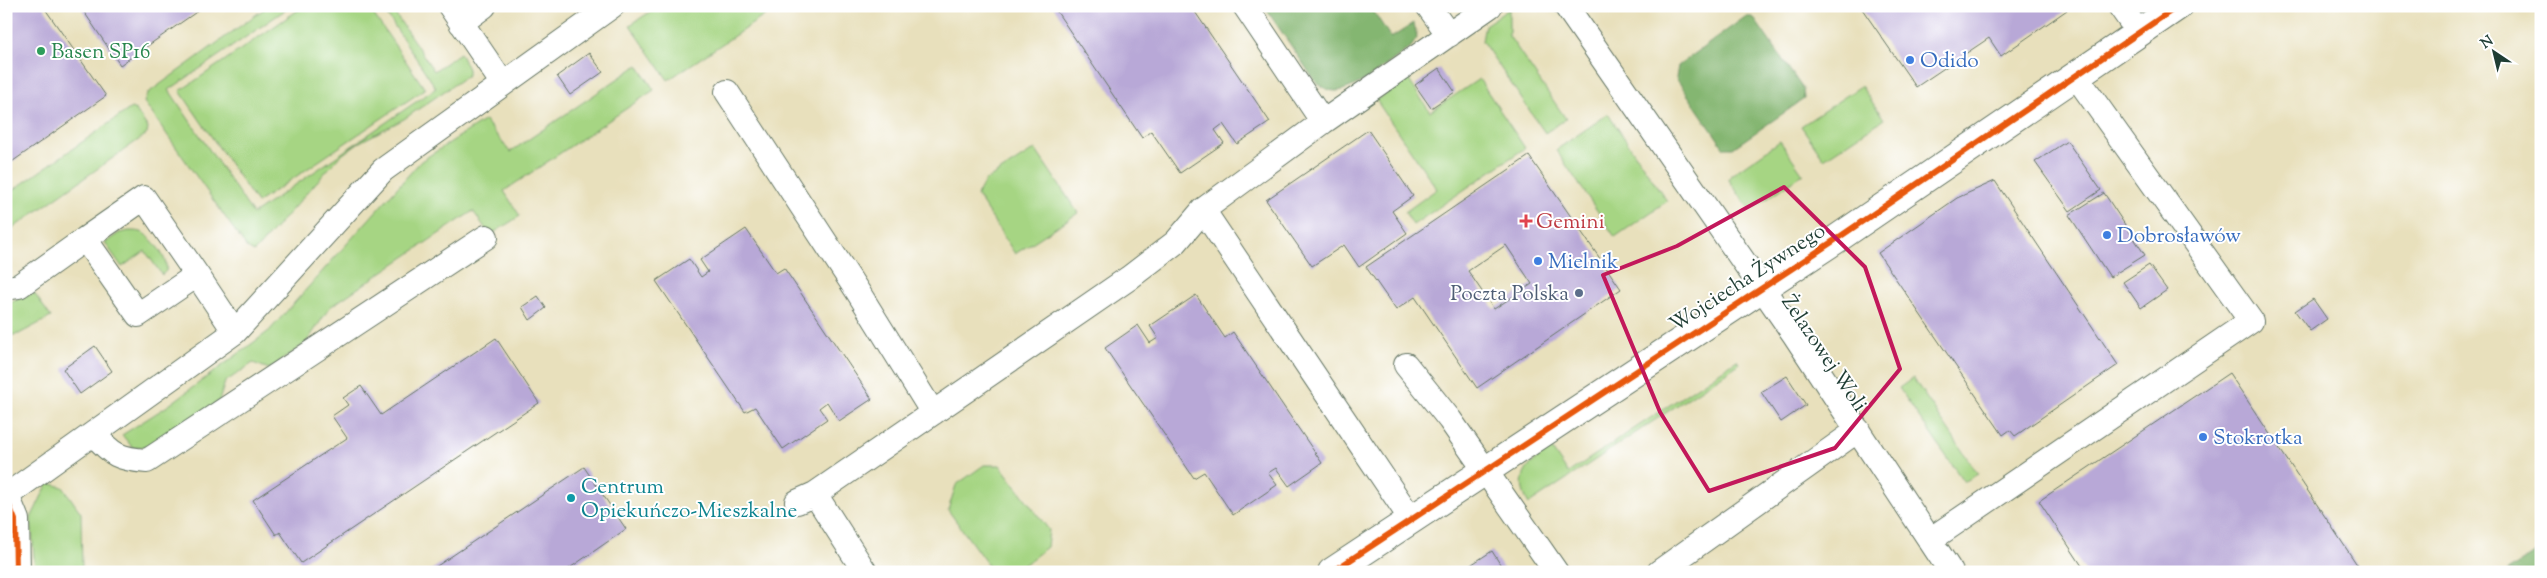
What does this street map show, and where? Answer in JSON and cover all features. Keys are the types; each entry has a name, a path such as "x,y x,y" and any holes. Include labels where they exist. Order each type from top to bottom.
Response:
{"street":[{"name":"Wojciecha Żywnego","path":"1332,572 1762,288 2178,6"},
{"path":"6,497 15,520 16,572"}],"lane":[{"path":"484,6 455,14 503,84"},
{"path":"6,497 236,332 383,170 612,6"},
{"path":"1245,6 1323,122"},
{"path":"1428,6 1449,35"},
{"path":"865,572 806,498 934,413 1130,278 1176,242 1203,210 1323,122 1490,6"},
{"name":"Żelazowej Woli","path":"1566,6 1762,288 1951,572"},
{"path":"2120,6 2139,33"},
{"path":"1930,540 2251,321 2076,76"},
{"path":"727,92 849,277 934,413"},
{"path":"6,288 19,286 144,198 236,332"},
{"path":"1203,210 1411,519"},
{"path":"94,434 109,452 124,460 147,461 486,237"},
{"path":"85,240 138,315 196,275"},
{"path":"1406,365 1450,420 1556,572"},
{"path":"1659,572 1858,430"}],"highlighted area":[{"path":"1784,187 1865,267 1900,369 1835,448 1709,491 1660,412 1603,275 1677,246"}],"green space":[{"path":"268,6 291,6 169,90 253,214 436,88 381,6 390,6 434,71 460,53 468,69 468,75 404,119 358,143 339,157 254,252 247,248 144,102 148,93"},
{"path":"304,6 368,6 425,89 257,203 180,91"},
{"path":"659,6 779,6 668,80 630,25"},
{"path":"1264,6 1370,6 1391,38 1414,23 1417,38 1411,47 1364,80 1354,86 1333,91 1324,88 1315,81"},
{"path":"1509,9 1509,36 1566,119 1545,133 1482,41 1485,25"},
{"path":"1745,17 1753,17 1803,89 1804,99 1733,148 1724,148 1676,78 1678,66"},
{"path":"638,65 654,90 504,191 520,216 490,235 473,211 330,307 306,343 269,369 253,363 225,382 219,401 163,439 146,446 133,448 122,435 169,405 269,331 421,161 485,120 510,152"},
{"path":"1408,79 1430,112 1479,79 1525,148 1413,225 1405,212 1437,189 1376,100"},
{"path":"1861,86 1884,119 1824,159 1801,126"},
{"path":"131,108 136,110 148,128 147,134 6,233 6,195"},
{"path":"1608,114 1667,201 1615,237 1556,150"},
{"path":"1780,141 1803,174 1751,210 1729,180 1731,175"},
{"path":"1035,149 1078,213 1015,254 977,195 985,181"},
{"path":"129,231 141,232 159,249 166,266 166,271 162,275 145,251 122,267 105,243 119,233"},
{"path":"34,293 51,317 19,334 6,336 6,304"},
{"path":"1737,360 1739,364 1529,504 1522,486 1523,478 1530,465 1551,448 1568,473"},
{"path":"1913,378 1978,474 1964,482 1899,388"},
{"path":"984,465 1000,465 1049,530 1047,547 1015,572 993,572 948,510 956,485"},
{"path":"48,483 63,487 81,513 82,572 35,572 31,518"},
{"path":"2541,549 2541,572 2506,572"}],"building":[{"name":"Basen SP16","path":"6,6 43,6 106,96 6,166"},
{"path":"80,6 205,6 120,65"},
{"path":"1053,6 1191,6 1270,122 1237,144 1223,124 1215,130 1224,143 1180,173 1151,131 1142,138"},
{"path":"1860,6 2065,6 2067,10 2001,56 1989,38 1916,87"},
{"path":"589,53 603,72 570,95 557,76"},
{"path":"1439,68 1455,92 1431,108 1415,85"},
{"path":"1368,130 1413,196 1392,211 1407,233 1359,267 1344,245 1312,266 1266,200"},
{"path":"2067,141 2101,190 2070,211 2035,162"},
{"path":"1529,156 1621,289 1477,388 1415,297 1396,310 1366,267","holes":["1506,245 1532,284 1494,309 1468,271"]},
{"path":"1995,181 2118,365 2015,436 2010,430 2003,435 1878,253 1957,198"},
{"name":"Dobrosławów","path":"2104,193 2145,255 2110,277 2069,215"},
{"path":"746,229 776,273 784,268 872,399 839,421 827,402 819,408 827,419 783,449 755,407 745,412 656,281 689,259 701,277 708,272 700,260"},
{"path":"2149,265 2167,290 2141,308 2123,282"},
{"path":"1196,295 1225,338 1233,332 1322,463 1289,486 1276,468 1268,473 1277,485 1233,515 1204,472 1194,478 1105,348 1138,325 1150,343 1158,338 1150,326"},
{"path":"538,296 546,308 530,320 522,307"},
{"path":"2313,299 2327,319 2310,331 2295,311"},
{"path":"496,338 539,403 301,563 280,532 276,535 253,500 347,438 332,416 348,405 343,398 361,386 381,415"},
{"path":"95,346 112,371 80,394 63,369"},
{"name":"Stokrotka","path":"2229,373 2362,572 2086,572 2039,501"},
{"path":"1787,376 1806,405 1781,422 1761,392"},
{"name":"Centrum Opiekuńczo-Mieszkalne","path":"584,467 626,529 564,572 428,572"},
{"path":"1492,551 1505,572 1460,572"}],"cycle path":[{"path":"1332,572 1835,240 2178,6"},
{"path":"6,498 15,520 16,572"}],"place":[{"name":"Basen SP16","path":"41,51"},
{"name":"Odido","path":"1910,60"},
{"name":"Gemini","path":"1526,221"},
{"name":"Dobrosławów","path":"2107,235"},
{"name":"Mielnik","path":"1538,261"},
{"name":"Poczta Polska","path":"1579,293"},
{"name":"Stokrotka","path":"2203,437"},
{"name":"Centrum Opiekuńczo-Mieszkalne","path":"571,498"}]}
